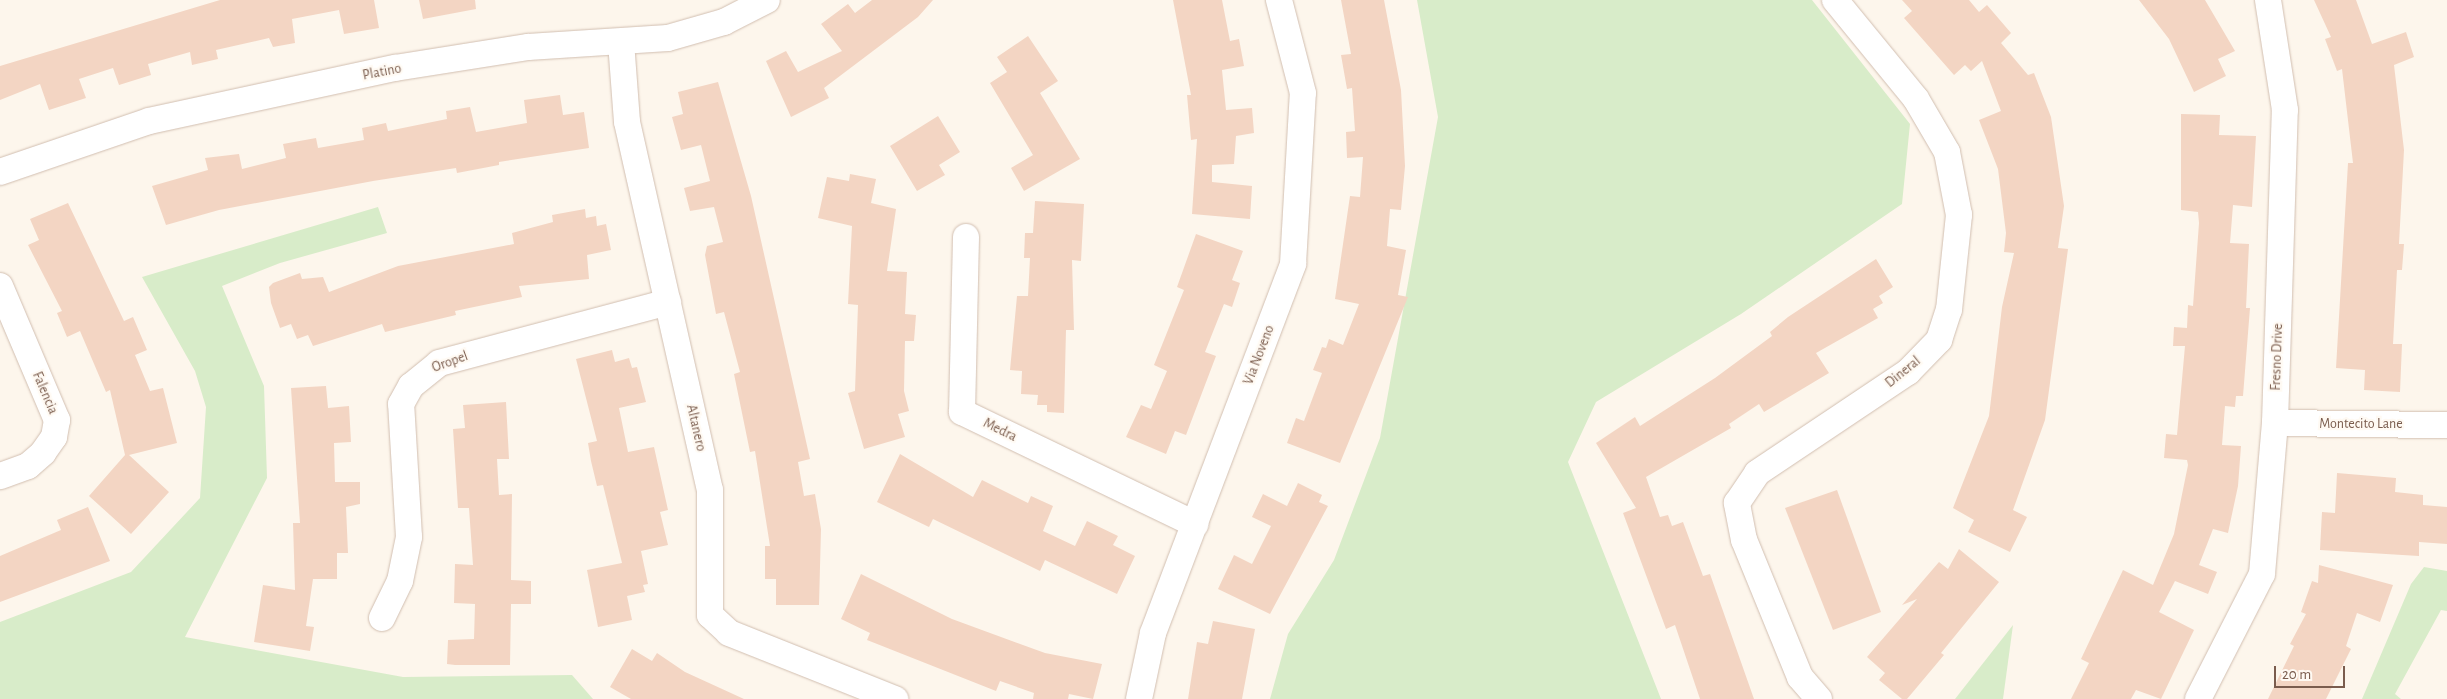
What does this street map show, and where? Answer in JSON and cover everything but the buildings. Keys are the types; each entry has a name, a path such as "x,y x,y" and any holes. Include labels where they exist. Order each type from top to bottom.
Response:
{"street":[{"name":"Platino","path":"0,172 149,121 395,68 528,47 668,38 724,22 767,0"},
{"name":"Via Noveno","path":"1139,699 1152,633 1293,264 1303,93 1279,0"},
{"name":"Dineral","path":"1819,699 1800,677 1744,540 1737,504 1757,473 1908,372 1939,340 1949,310 1959,215 1947,152 1916,99 1835,0"},
{"name":"Fresno Drive","path":"2198,699 2262,574 2274,423 2285,110 2268,0"},
{"name":"Altanero","path":"621,42 628,122 710,490 710,615 729,633 896,699"},
{"name":"Medra","path":"966,237 962,412 1195,524"},
{"name":"Falencia","path":"0,286 57,420 54,438 43,453 28,466 0,476"},
{"name":"Oropel","path":"382,618 400,581 409,537 401,404 411,386 438,363 668,302"},
{"name":"Montecito Lane","path":"2274,423 2447,425"}],"green space":[{"path":"1417,0 1812,0 1910,124 1902,204 1741,314 1596,402 1568,462 1661,699 1270,699 1288,634 1334,560 1380,438 1438,117"},
{"path":"378,207 387,233 280,263 222,286 264,386 267,478 185,637 403,677 572,675 593,699 0,699 0,622 131,572 200,498 206,407 195,371 142,277"},
{"path":"2424,567 2447,571 2447,611 2441,610 2395,694 2401,699 2362,699 2411,584"},
{"path":"2013,625 2003,699 1955,699"}]}
